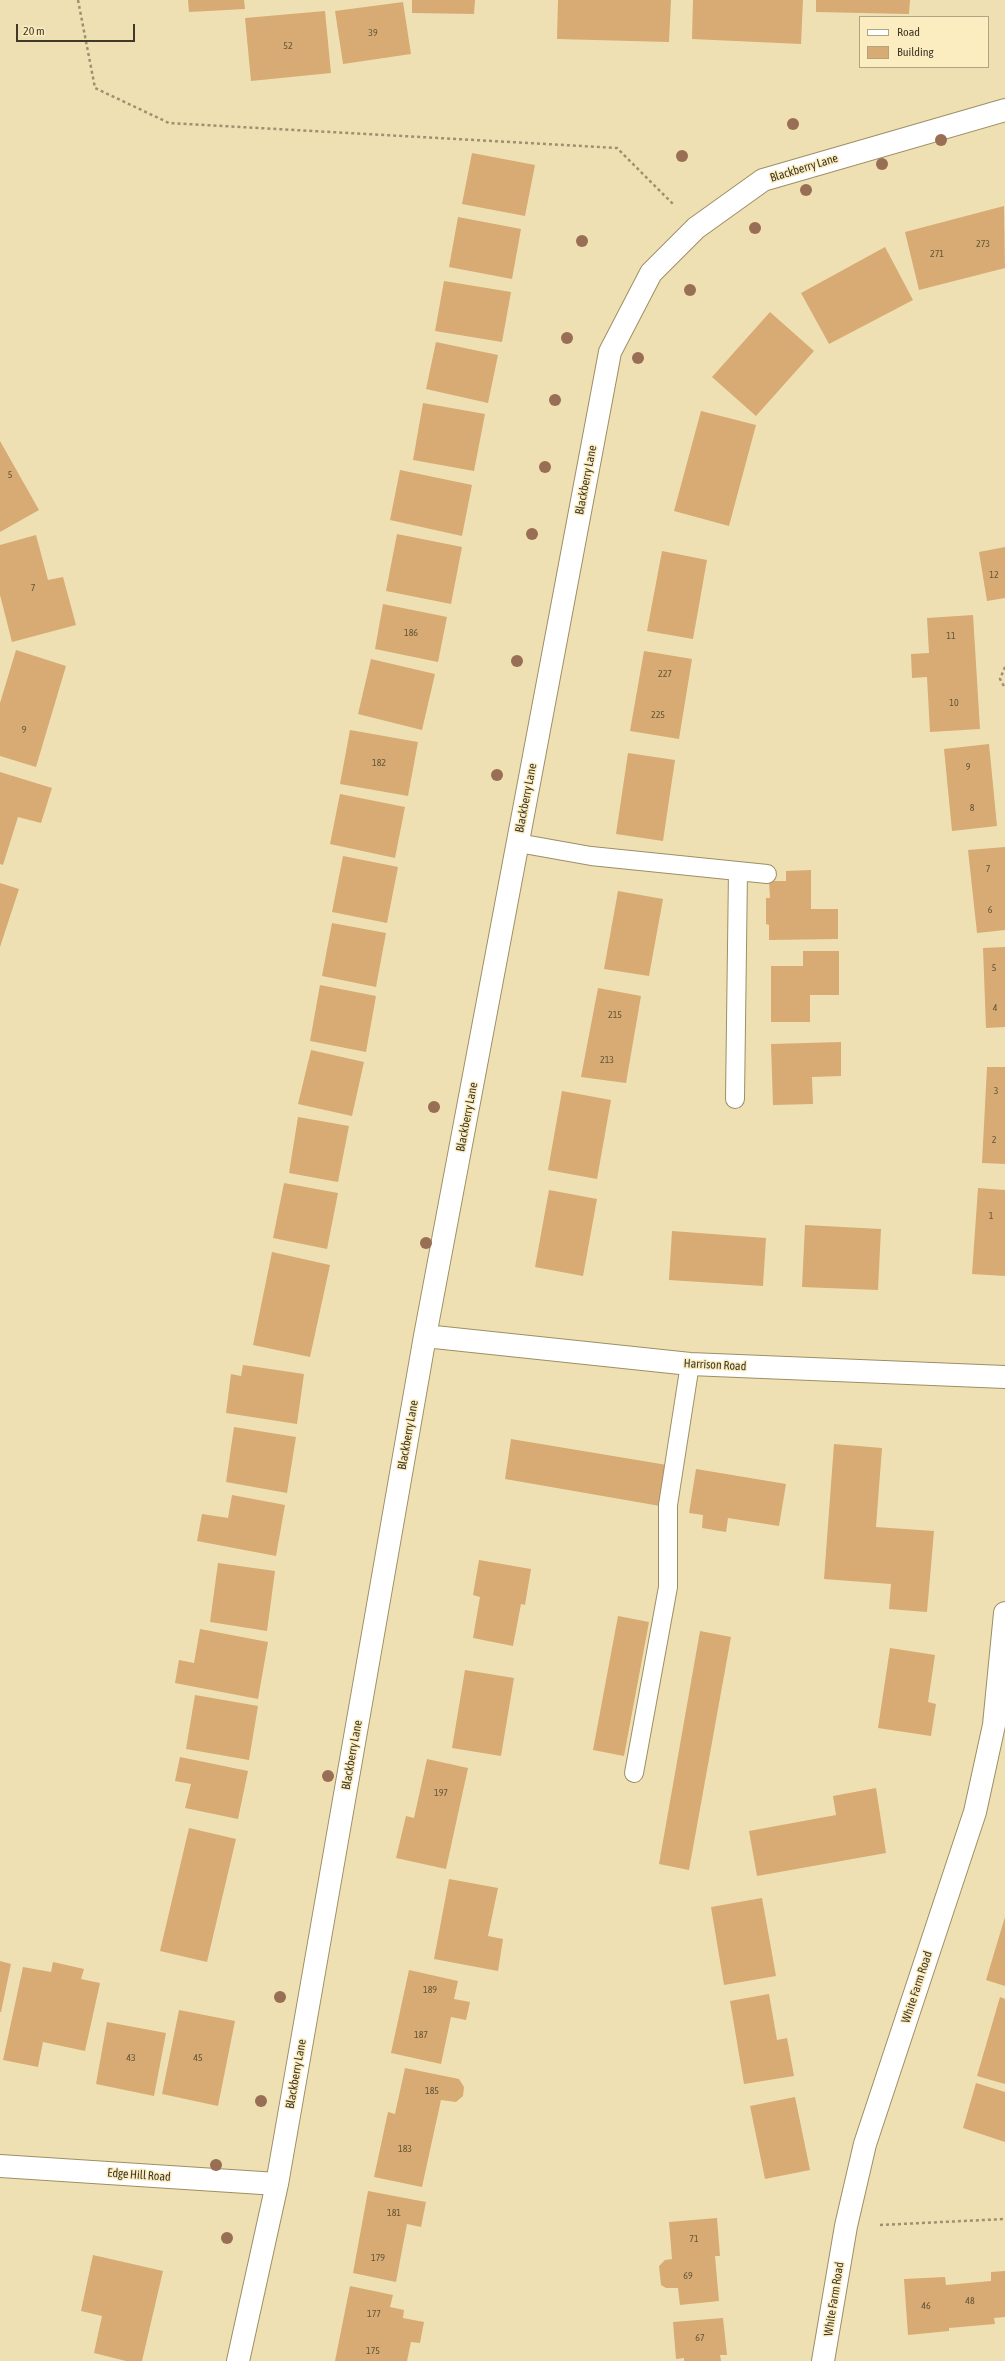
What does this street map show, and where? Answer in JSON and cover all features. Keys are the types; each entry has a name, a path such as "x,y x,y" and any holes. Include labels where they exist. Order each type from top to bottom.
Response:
{"street":[{"name":"Blackberry Lane","path":"238,2361 277,2184 425,1336 610,352 651,273 696,228 763,180 1005,110"},
{"name":"Harrison Road","path":"425,1336 690,1364 1005,1377"},
{"name":"White Farm Road","path":"823,2361 846,2226 865,2144 975,1812 1000,1726 1005,1613"},
{"name":"Edge Hill Road","path":"0,2166 277,2184"}],"lane":[{"path":"518,843 591,856 768,874"},
{"path":"735,1099 738,871"},
{"path":"634,1773 668,1587 668,1505 690,1364"}],"path":[{"path":"78,0 95,88 169,123 617,148 696,228"},
{"path":"1005,667 1000,679 1005,688"},
{"path":"846,2226 1005,2219"}],"building":[{"path":"188,0 244,0 245,9 189,12"},
{"path":"412,0 475,0 474,14 412,13"},
{"path":"558,0 671,0 669,42 557,39"},
{"path":"693,0 803,0 801,44 692,39"},
{"path":"816,0 910,0 909,14 816,12"},
{"path":"403,2 411,54 343,64 335,11"},
{"path":"325,11 331,73 251,81 245,18"},
{"path":"472,153 535,165 525,216 462,204"},
{"path":"1004,206 1005,268 919,290 905,232"},
{"path":"458,217 521,229 512,279 449,267"},
{"path":"885,247 913,300 829,344 801,293"},
{"path":"444,281 511,292 502,342 435,331"},
{"path":"770,312 814,351 756,416 712,377"},
{"path":"436,342 498,355 488,403 426,389"},
{"path":"423,403 485,414 474,471 413,460"},
{"path":"701,411 756,425 729,526 674,511"},
{"path":"0,441 39,510 0,532"},
{"path":"400,470 472,485 462,536 390,520"},
{"path":"397,534 462,547 451,604 386,591"},
{"path":"36,535 48,580 63,577 76,625 12,642 0,595 0,545"},
{"path":"1005,547 1005,598 987,601 979,552"},
{"path":"662,551 707,560 693,639 647,631"},
{"path":"383,604 447,617 438,662 375,649"},
{"path":"973,615 980,729 930,732 927,677 912,678 911,654 929,653 927,618"},
{"path":"16,650 66,666 36,767 0,756 0,703"},
{"path":"644,651 692,659 679,739 630,731"},
{"path":"371,659 435,674 422,730 358,714"},
{"path":"350,730 418,742 408,796 340,784"},
{"path":"989,744 997,826 952,831 944,749"},
{"path":"628,753 675,760 663,841 616,834"},
{"path":"0,772 52,788 41,823 18,817 3,865 0,864"},
{"path":"340,794 405,807 395,858 330,844"},
{"path":"1005,847 1005,930 977,933 968,850"},
{"path":"343,856 398,867 387,923 332,912"},
{"path":"811,870 811,909 838,909 838,939 769,940 769,925 766,924 766,898 770,898 769,881 786,881 786,871"},
{"path":"0,883 19,889 0,947"},
{"path":"618,891 663,899 649,976 604,969"},
{"path":"332,923 386,933 376,987 322,976"},
{"path":"1005,947 1005,1027 986,1028 983,948"},
{"path":"803,951 839,951 839,995 810,995 810,1022 771,1022 771,966 803,966"},
{"path":"320,985 376,996 366,1052 310,1041"},
{"path":"598,988 641,996 626,1083 581,1077"},
{"path":"841,1042 841,1076 812,1077 813,1104 773,1105 771,1044"},
{"path":"311,1050 364,1062 352,1116 298,1104"},
{"path":"987,1067 1005,1067 1005,1164 982,1163"},
{"path":"562,1091 611,1100 597,1179 548,1170"},
{"path":"298,1117 349,1126 338,1182 289,1173"},
{"path":"284,1183 338,1193 327,1249 273,1238"},
{"path":"978,1188 1005,1190 1005,1276 972,1274"},
{"path":"549,1190 597,1199 583,1276 535,1267"},
{"path":"805,1225 881,1229 878,1290 802,1287"},
{"path":"672,1231 766,1238 763,1286 669,1280"},
{"path":"272,1252 330,1265 310,1357 253,1345"},
{"path":"243,1365 304,1374 297,1424 226,1413 231,1374 241,1376"},
{"path":"234,1427 296,1437 287,1493 226,1482"},
{"path":"511,1439 667,1465 660,1506 505,1479"},
{"path":"834,1444 882,1448 876,1527 934,1531 927,1612 889,1609 891,1584 824,1579"},
{"path":"696,1469 786,1484 779,1526 728,1518 726,1532 702,1528 703,1515 689,1513"},
{"path":"232,1495 285,1505 276,1556 197,1541 202,1514 228,1518"},
{"path":"479,1560 531,1569 525,1605 521,1604 513,1646 473,1638 480,1597 473,1595"},
{"path":"218,1563 275,1571 267,1631 210,1622"},
{"path":"618,1616 649,1622 624,1756 593,1750"},
{"path":"200,1629 268,1642 258,1699 175,1683 179,1660 194,1663"},
{"path":"700,1631 731,1637 689,1870 659,1864"},
{"path":"890,1648 935,1655 928,1702 936,1704 931,1736 878,1728"},
{"path":"465,1670 514,1678 501,1756 452,1748"},
{"path":"195,1695 258,1706 249,1760 186,1749"},
{"path":"180,1757 248,1771 238,1819 185,1808 191,1784 175,1781"},
{"path":"427,1759 468,1768 446,1869 396,1858 406,1816 414,1818"},
{"path":"876,1788 886,1853 757,1876 749,1831 836,1815 833,1796"},
{"path":"189,1828 236,1839 207,1962 160,1951"},
{"path":"449,1879 498,1888 488,1936 503,1939 498,1971 434,1959"},
{"path":"762,1898 776,1976 724,1985 711,1907"},
{"path":"1005,1917 1005,1986 986,1980"},
{"path":"0,1961 11,1964 1,2012 0,2012"},
{"path":"53,1962 84,1969 81,1979 100,1983 85,2051 43,2042 38,2067 3,2060 23,1967 51,1972"},
{"path":"409,1970 458,1981 454,1999 470,2002 466,2020 451,2017 441,2064 391,2053"},
{"path":"769,1994 777,2040 787,2038 794,2076 744,2084 730,2001"},
{"path":"1000,1997 1005,1999 1005,2084 977,2076"},
{"path":"179,2010 235,2021 218,2106 162,2094"},
{"path":"107,2022 166,2033 154,2096 96,2084"},
{"path":"405,2068 459,2079 464,2087 463,2096 456,2102 441,2100 422,2187 374,2177 388,2112 395,2114"},
{"path":"976,2083 1005,2092 1005,2142 963,2128"},
{"path":"795,2097 810,2170 765,2179 750,2106"},
{"path":"368,2191 426,2202 421,2227 407,2224 396,2282 353,2273"},
{"path":"717,2218 720,2256 715,2256 719,2301 680,2305 678,2288 666,2288 661,2285 659,2266 665,2260 672,2259 669,2222"},
{"path":"93,2255 163,2271 142,2361 126,2361 94,2353 102,2316 81,2311"},
{"path":"1005,2271 1005,2317 994,2318 995,2324 949,2328 949,2331 908,2335 904,2279 945,2277 946,2285 991,2281 991,2272"},
{"path":"350,2286 393,2295 390,2307 404,2310 403,2318 424,2322 420,2343 411,2342 407,2361 335,2361"},
{"path":"723,2318 727,2355 720,2355 721,2361 684,2361 684,2358 676,2359 673,2322"}]}
